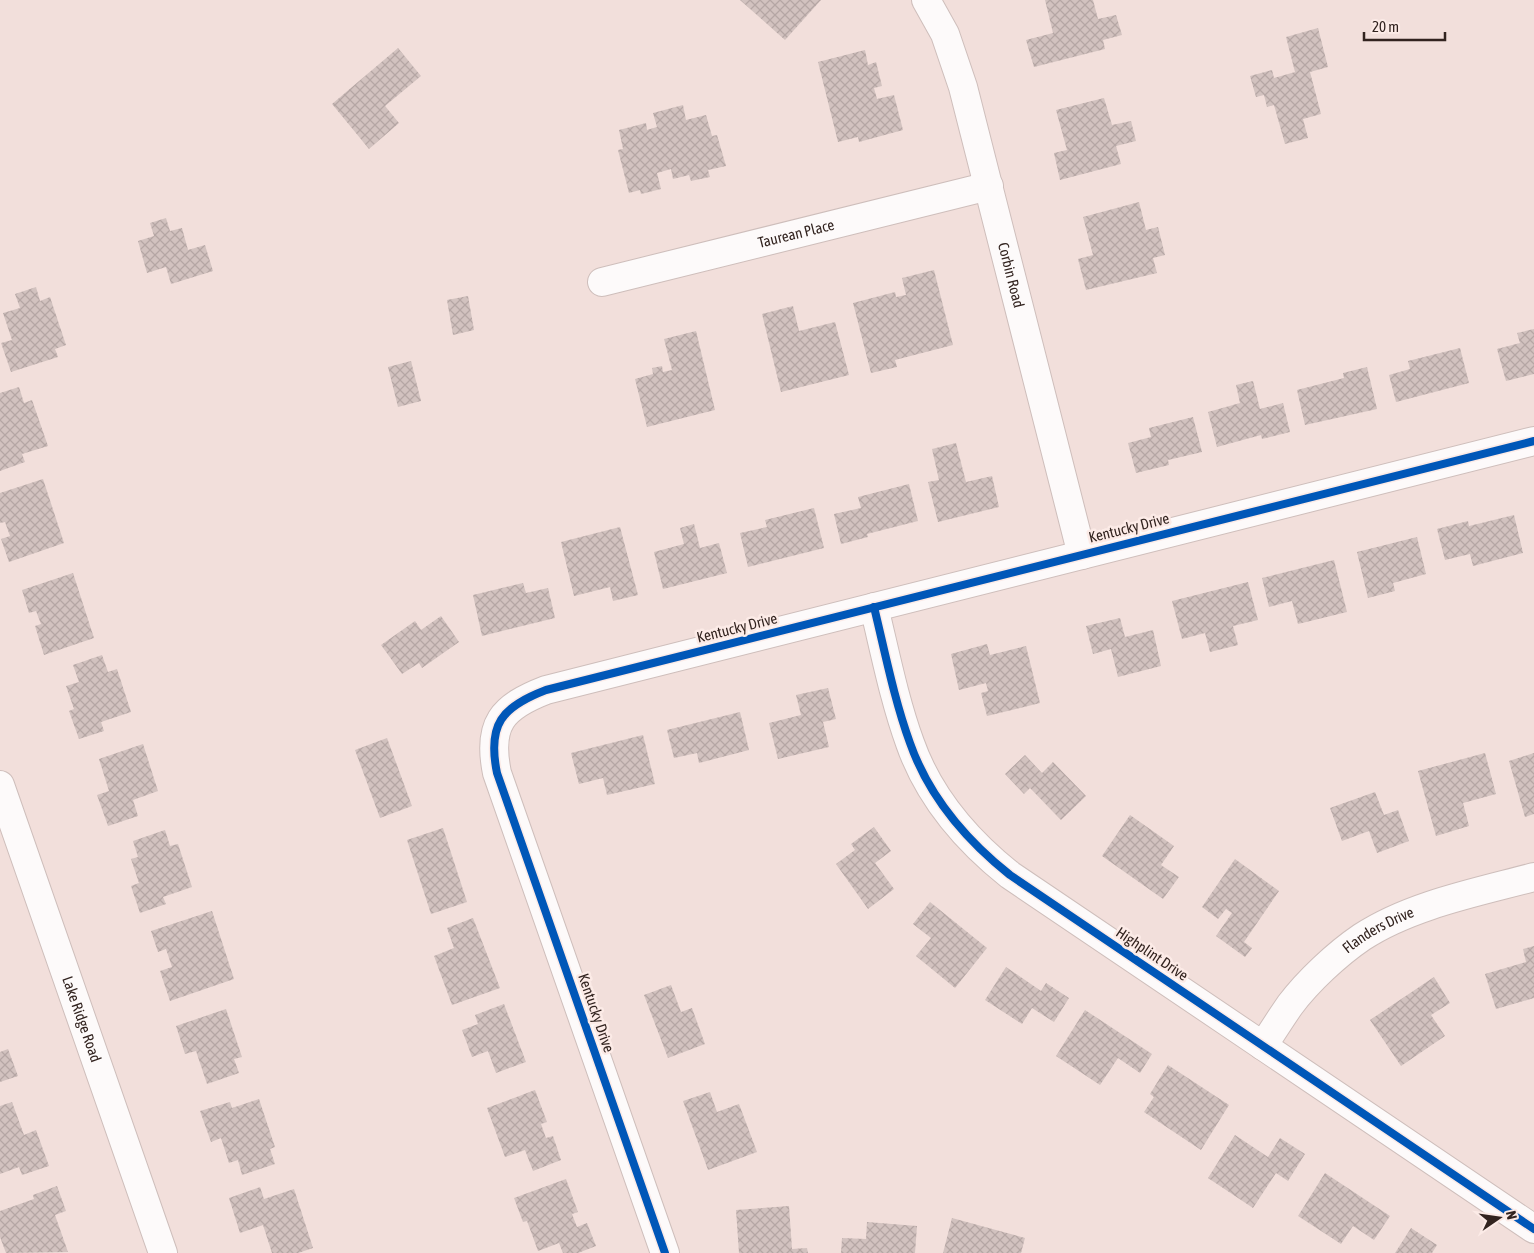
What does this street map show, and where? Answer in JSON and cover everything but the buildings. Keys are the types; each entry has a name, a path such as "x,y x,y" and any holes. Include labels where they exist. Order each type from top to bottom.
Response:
{"street":[{"name":"Corbin Road","path":"926,0 945,34 955,60 989,186 1082,554"},
{"name":"Taurean Place","path":"602,282 989,186"},
{"name":"Kentucky Drive","path":"665,1253 497,773 494,756 494,735 498,724 509,708 546,690 1534,441"},
{"name":"Highplint Drive","path":"874,607 910,744 921,770 938,799 963,833 985,856 1010,875 1534,1229"},
{"name":"Lake Ridge Road","path":"0,785 163,1253"},
{"name":"Flanders Drive","path":"1263,1046 1291,1004 1308,984 1363,937 1386,924 1422,909 1534,877"}],"cycle path":[{"path":"665,1253 497,773 494,742 501,720 509,711 518,703 546,690 1534,441"},
{"path":"874,607 899,710 918,763 938,799 978,847 1010,875 1534,1229"}]}
